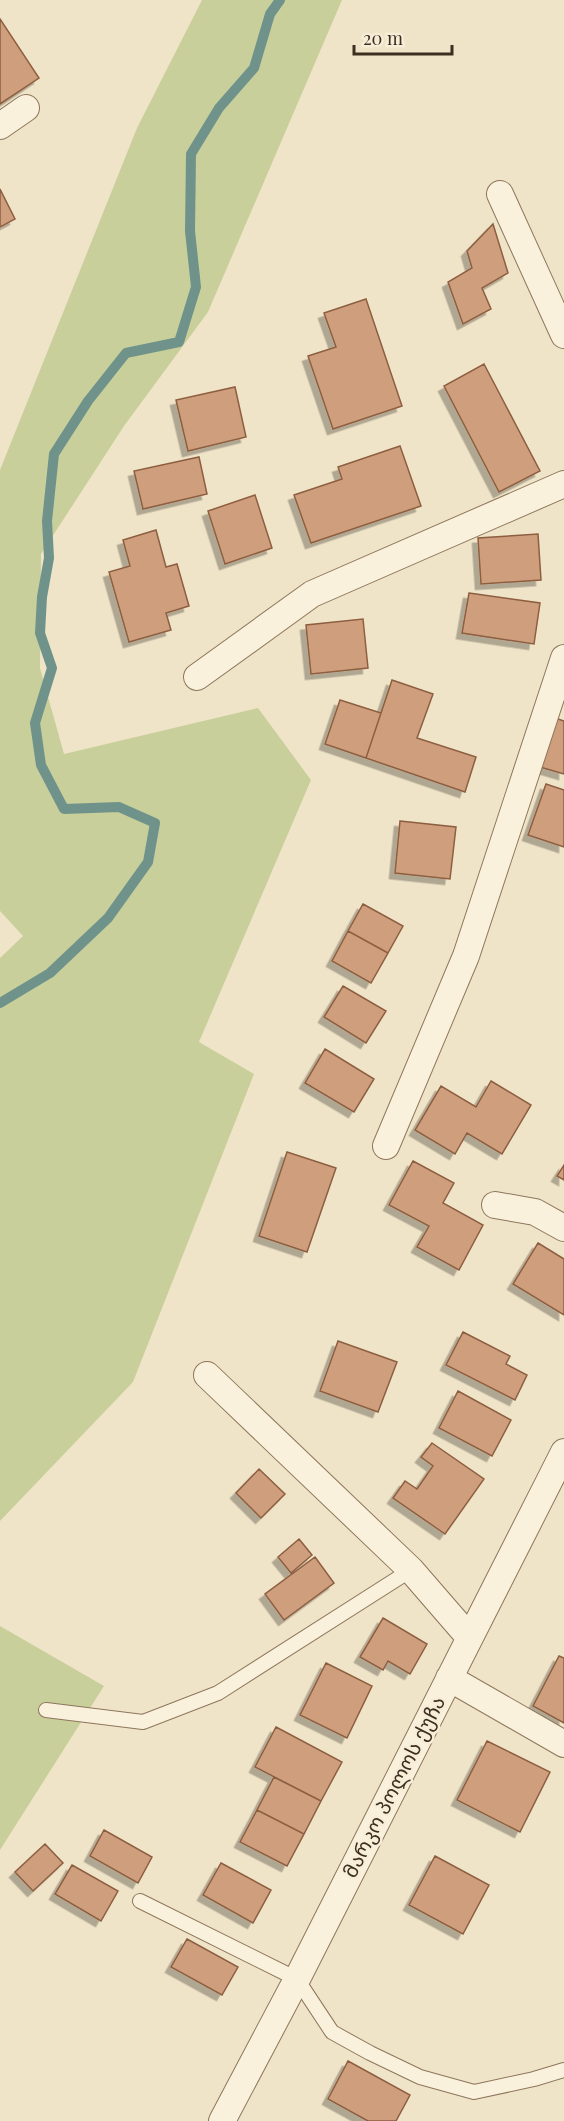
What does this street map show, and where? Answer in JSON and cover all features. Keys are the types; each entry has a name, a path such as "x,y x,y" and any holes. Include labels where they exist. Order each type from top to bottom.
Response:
{"street":[{"path":"0,126 27,108"},
{"path":"500,194 564,335"},
{"path":"196,677 312,594 564,484"},
{"path":"386,1146 466,956 564,658"},
{"path":"495,1205 535,1212 564,1228"},
{"path":"207,1375 411,1570 470,1637"},
{"name":"მარკო პოლოს ქუჩა","path":"222,2121 297,1979 564,1452"},
{"path":"449,1678 564,1744"}],"lane":[{"path":"46,1710 143,1722 218,1693 411,1570"},
{"path":"140,1901 297,1979 332,2032 420,2077 474,2092 564,2070"}],"green space":[{"path":"202,0 342,0 208,312 124,426 41,554 40,668 64,754 258,708 311,780 199,1042 254,1074 133,1382 0,1521 0,958 23,936 0,911 0,470 137,128"},
{"path":"0,1626 104,1686 0,1850"}],"building":[{"path":"0,19 39,78 0,104"},
{"path":"0,189 15,219 0,227"},
{"path":"493,224 508,273 482,288 491,309 463,324 448,282 472,268 467,251"},
{"path":"366,299 402,406 333,429 308,356 336,347 324,313"},
{"path":"484,364 540,471 499,492 444,386"},
{"path":"235,387 246,437 188,451 176,400"},
{"path":"400,446 421,506 311,543 294,495 342,479 338,467"},
{"path":"199,457 207,494 143,509 134,471"},
{"path":"255,495 272,548 225,564 208,511"},
{"path":"156,530 166,567 177,564 189,606 166,613 171,630 129,642 109,572 130,566 123,540"},
{"path":"538,534 541,580 481,584 478,538"},
{"path":"469,593 540,603 534,644 462,633"},
{"path":"363,619 368,668 311,674 306,625"},
{"path":"392,680 433,694 417,738 476,757 465,792 366,758"},
{"path":"340,700 381,713 366,758 325,744"},
{"path":"555,718 564,721 564,774 540,767"},
{"path":"546,784 564,790 564,847 528,835"},
{"path":"400,821 456,827 450,879 395,873"},
{"path":"363,904 403,926 388,953 348,931"},
{"path":"348,931 388,953 371,983 332,961"},
{"path":"343,986 386,1011 366,1043 324,1017"},
{"path":"325,1049 374,1079 354,1112 305,1083"},
{"path":"491,1081 531,1105 502,1154 467,1133 455,1154 415,1130 441,1086 476,1107"},
{"path":"287,1152 336,1168 307,1252 259,1236"},
{"path":"413,1161 454,1183 443,1203 483,1225 459,1270 417,1247 429,1226 389,1205"},
{"path":"564,1165 564,1180 557,1176"},
{"path":"538,1243 564,1259 564,1315 513,1284"},
{"path":"463,1332 510,1356 506,1364 527,1375 515,1400 446,1365"},
{"path":"338,1341 397,1362 378,1412 320,1391"},
{"path":"458,1391 511,1420 492,1456 439,1428"},
{"path":"432,1443 484,1479 445,1534 393,1498 405,1481 417,1489 433,1466 421,1457"},
{"path":"259,1469 285,1494 261,1518 236,1493"},
{"path":"299,1539 312,1555 291,1573 278,1557"},
{"path":"315,1557 334,1583 284,1620 265,1594"},
{"path":"383,1618 427,1644 410,1674 388,1661 383,1670 360,1657"},
{"path":"559,1656 564,1658 564,1723 533,1706"},
{"path":"326,1663 372,1686 347,1738 300,1715"},
{"path":"276,1727 342,1762 321,1801 255,1767"},
{"path":"487,1741 550,1772 520,1832 457,1800"},
{"path":"274,1777 321,1801 304,1834 257,1810"},
{"path":"257,1810 304,1834 287,1866 240,1842"},
{"path":"104,1830 152,1857 138,1883 90,1856"},
{"path":"45,1844 63,1863 33,1891 15,1872"},
{"path":"435,1856 489,1885 463,1934 409,1905"},
{"path":"221,1863 271,1890 253,1923 203,1895"},
{"path":"72,1865 118,1891 101,1921 55,1894"},
{"path":"187,1939 238,1967 222,1995 171,1967"},
{"path":"348,2061 410,2095 396,2121 368,2121 328,2099"}],"waterway":[{"path":"0,1003 50,973 108,918 148,862 155,823 119,807 64,809 41,765 35,723 52,668 40,633 42,597 49,558 47,521 54,454 88,401 126,353 179,342 196,287 190,231 191,154 219,108 254,68 270,14 280,0"}]}
